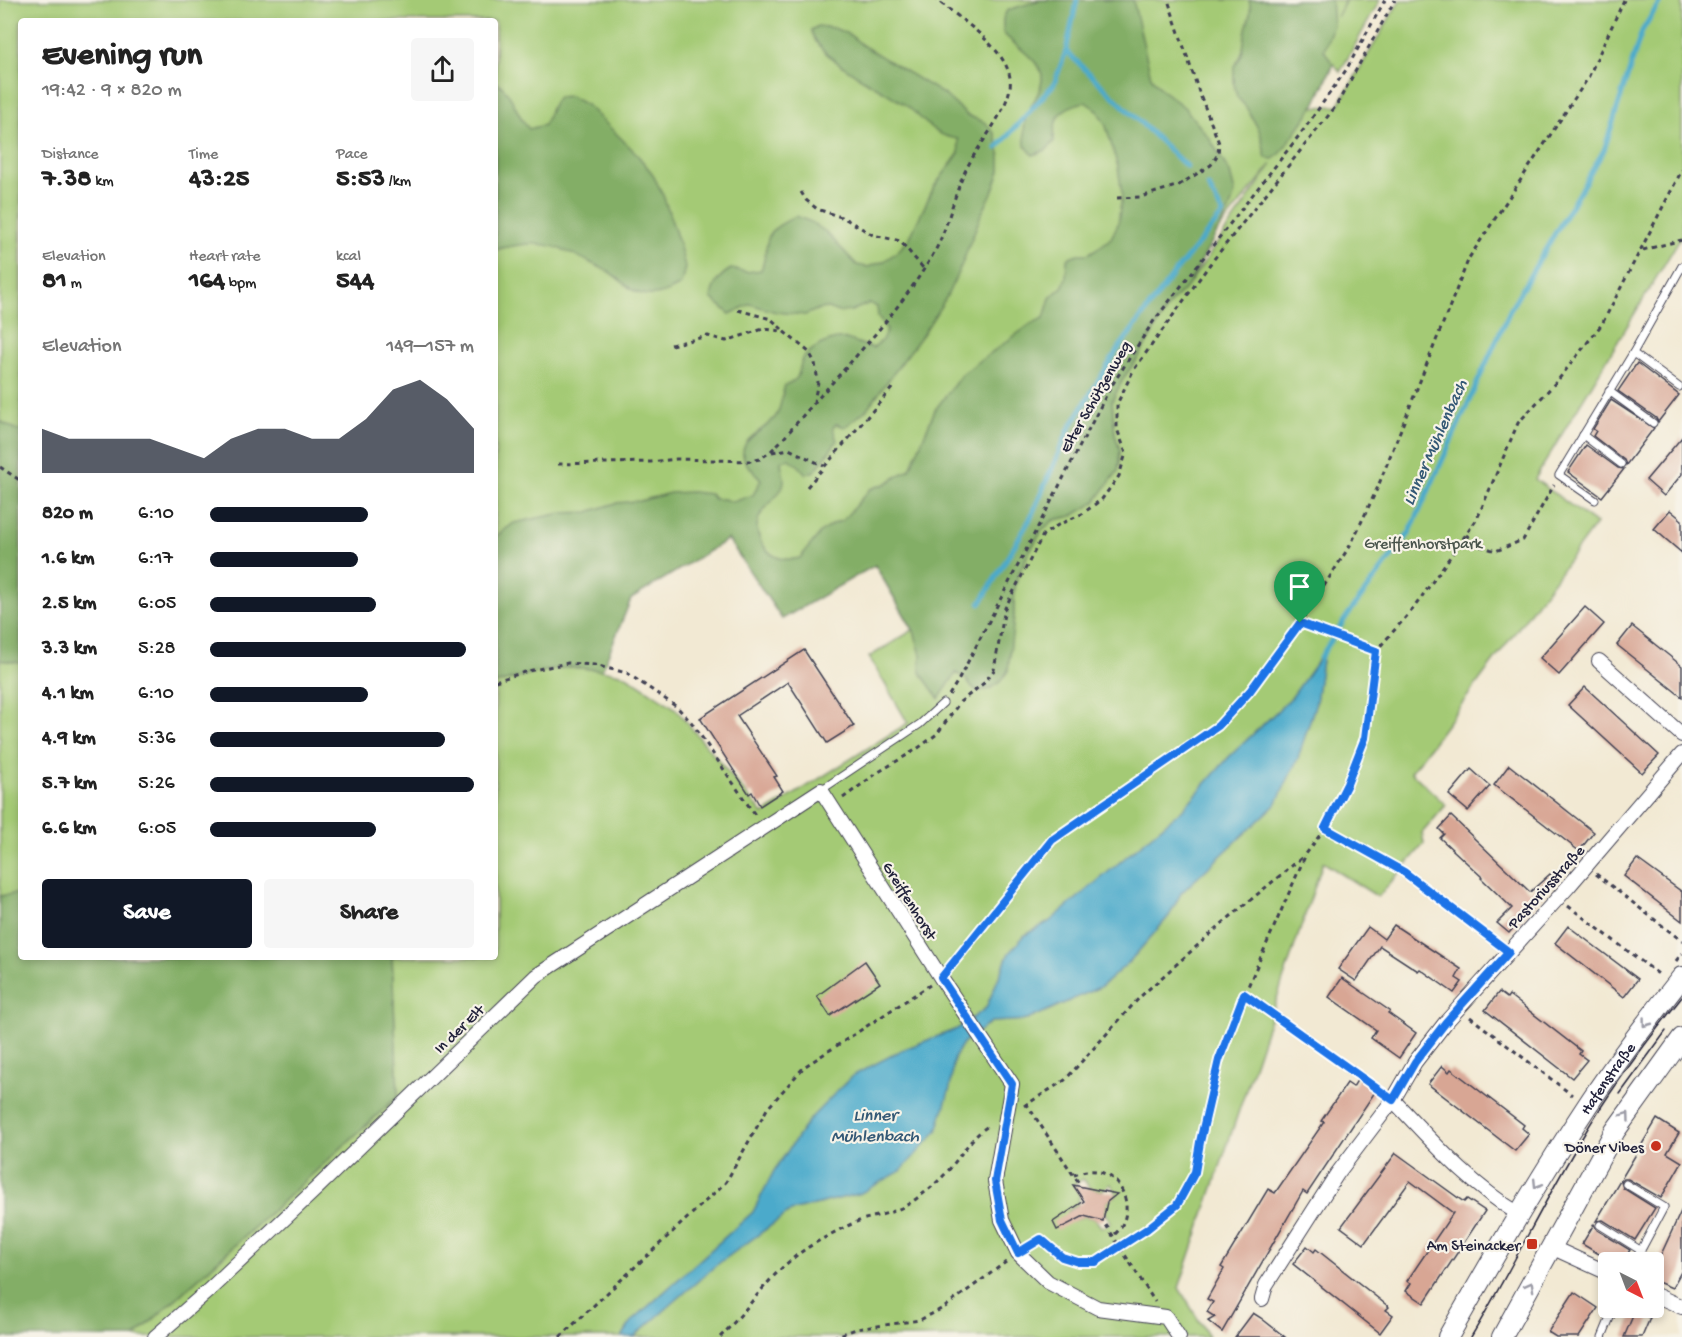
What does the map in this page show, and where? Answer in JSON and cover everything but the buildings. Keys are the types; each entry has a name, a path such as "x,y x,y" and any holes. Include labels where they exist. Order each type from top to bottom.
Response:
{"main road":[{"name":"Hafenstraße","path":"1448,1337 1519,1214 1672,977"},
{"path":"1502,1337 1615,1131 1682,1038"}],"street":[{"path":"1599,661 1682,735"},
{"name":"Pastoriusstraße","path":"1262,1299 1266,1285 1337,1174 1393,1100 1415,1062 1459,1008 1586,866 1682,753"},
{"name":"Greiffenhorst","path":"821,790 1012,1084 995,1181 1002,1220 1018,1253 1048,1282 1098,1308 1166,1317"},
{"name":"In der Elt","path":"155,1337 209,1290 536,976 821,790"},
{"path":"1393,1100 1443,1155 1503,1205 1519,1214"},
{"path":"1551,1247 1598,1268"},
{"path":"1664,1299 1682,1307"},
{"path":"1166,1317 1179,1337"}],"lane":[{"path":"1595,500 1559,475 1633,353 1682,266"},
{"path":"1633,353 1679,387"},
{"path":"1610,391 1653,423"},
{"path":"1583,435 1621,464"},
{"path":"821,790 920,724 943,704"},
{"path":"1600,1225 1640,1250 1664,1207 1626,1184"},
{"path":"1602,1337 1610,1318"}],"path":[{"path":"558,464 651,462 676,459 735,462 760,459 784,438 899,307 936,249 967,168 981,141 1002,110 1010,89 1008,69 1002,58 974,30 937,0"},
{"path":"1117,198 1141,197 1179,185 1211,165 1218,154 1219,143 1168,0"},
{"name":"Elter Schützenweg","path":"943,704 959,679 1110,388 1153,322 1305,128 1346,70 1385,0"},
{"path":"832,806 937,734 960,702 984,683 994,670 1005,608 1043,535 1082,514 1102,499 1119,476 1126,453 1117,429 1117,404 1133,371 1210,264 1336,106 1395,0"},
{"path":"562,1336 726,1182 767,1109 804,1067 941,978 1052,840 1218,726 1250,691 1300,623 1351,544 1373,498 1469,258 1588,78 1624,0"},
{"path":"833,1337 856,1329 920,1320 945,1307 1018,1253 1041,1239 1062,1257 1078,1262 1096,1262 1147,1229 1177,1205 1195,1172 1219,1060 1244,994 1306,854 1325,828 1347,784 1365,738 1376,651 1413,609 1477,519 1518,423 1558,380 1602,324 1682,171"},
{"path":"801,192 811,204 824,213 844,218 873,234 900,241 924,270"},
{"path":"1642,250 1682,240"},
{"path":"738,310 771,320 809,352 815,363 818,382 813,403"},
{"path":"671,345 708,336 726,341 763,329 783,331"},
{"path":"807,487 893,387"},
{"path":"770,452 789,449 825,466"},
{"path":"0,467 18,480"},
{"path":"1466,535 1480,546 1496,551 1523,540 1559,475"},
{"path":"1300,623 1376,651"},
{"path":"498,680 568,663 594,665 627,673 677,706 692,723 763,827"},
{"path":"1325,828 1404,872 1509,952"},
{"path":"1078,1182 1027,1104 1065,1080 1140,997 1225,921 1306,854"},
{"path":"1586,866 1682,941"},
{"path":"1558,898 1672,977"},
{"path":"1244,994 1393,1100"},
{"path":"1459,1008 1574,1096"},
{"path":"720,1337 736,1322 764,1285 789,1260 816,1242 860,1221 893,1213 910,1203 947,1173 982,1130 1007,1114"},
{"path":"1074,1175 1088,1171 1101,1172 1114,1181 1123,1192 1127,1206 1124,1222 1113,1236"},
{"path":"1106,1225 1166,1317"}],"green space":[{"name":"Greiffenhorstpark","path":"0,0 1345,0 1337,17 1346,0 1380,0 1340,72 1334,64 1314,107 1338,106 1400,0 1682,0 1682,235 1535,479 1596,524 1411,772 1446,805 1422,833 1424,844 1378,897 1323,862 1179,1288 1209,1337 634,1337 715,1266 791,1211 861,1193 950,1088 954,1058 963,1043 991,1022 1027,1020 1102,986 1130,961 1169,916 1181,893 1276,804 1298,758 1316,702 1323,654 1292,697 1229,757 1184,808 1049,922 1025,935 1009,953 986,1008 957,1029 902,1050 852,1076 809,1120 774,1171 753,1212 632,1321 622,1337 134,1337 398,1096 392,960 498,960 498,683 529,674 568,667 625,675 675,708 763,814 908,723 869,657 913,630 875,565 782,619 728,539 631,599 607,657 498,669 498,18 18,18 18,469 0,457","holes":["1272,164 1187,287 1171,302 1124,377 1112,401 1115,435 1120,450 1118,471 1093,503 1072,516 1054,520 1043,529 1018,575 1014,592 1010,657 979,691 972,688 966,679 1107,378 1179,279","1083,1179 1090,1188 1101,1191 1111,1184 1117,1194 1107,1202 1105,1212 1111,1222 1102,1228 1095,1219 1084,1216 1073,1221 1067,1212 1077,1205 1080,1195 1074,1185"]},
{"path":"1041,0 1133,0 1151,77 1162,90 1184,107 1210,139 1230,173 1235,193 1229,211 1187,287 1171,302 1124,377 1112,401 1115,435 1120,450 1118,471 1094,503 1072,516 1054,520 1043,529 1029,552 1018,575 1014,592 1014,617 1008,671 1000,682 990,689 979,691 972,688 966,679 956,673 939,699 920,672 921,655 914,631 875,565 782,619 728,539 631,599 602,670 568,667 529,674 498,683 498,535 514,523 562,513 588,512 616,503 640,501 670,493 710,494 714,499 733,502 753,495 761,480 745,461 743,454 746,442 776,416 785,385 795,380 806,355 822,344 840,339 873,348 882,340 887,330 878,316 877,307 870,303 851,311 838,312 828,308 805,315 776,312 750,304 730,314 711,298 717,281 731,269 747,272 761,270 771,233 796,216 826,232 857,265 868,267 884,261 897,252 909,239 934,187 959,153 958,139 936,131 908,107 838,63 816,41 811,30 818,26 834,28 850,35 862,45 945,95 967,115 986,123 995,134 1000,153 1000,171 946,298 923,334 866,410 845,427 836,424 833,428 837,441 815,471 806,474 789,459 781,461 784,477 782,488 761,514 757,523 758,533 765,548 773,555 786,559 800,558 820,533 843,520 870,489 885,484 910,469 935,410 962,374 1031,324 1044,318 1050,298 1063,286 1067,261 1070,257 1088,254 1111,238 1118,224 1122,194 1118,167 1106,126 1097,110 1085,102 1077,104 1060,114 1055,125 1054,142 1046,150 1033,155 1025,145 1024,127 1028,112 1038,93 1042,75 1032,59 1003,33 1003,19 1007,10"},
{"path":"1249,0 1331,0 1333,25 1324,50 1333,64 1313,107 1280,154 1273,159 1266,158 1260,132 1246,107 1237,97 1234,84 1234,66 1240,59 1250,14"},
{"path":"498,84 506,90 529,129 544,125 558,97 570,96 588,106 635,152 652,173 663,195 685,267 681,285 660,294 642,294 632,290 607,271 555,247 534,244 498,249"},
{"path":"0,421 18,430 18,663 0,660"},
{"path":"0,660 18,663 18,893 0,896"},
{"path":"18,893 18,960 392,960 398,1096 134,1337 0,1337 0,896"}],"water":[{"name":"Linner Mühlenbach","path":"1323,653 1316,702 1298,758 1276,804 1181,893 1169,916 1130,961 1102,986 1027,1020 991,1022 963,1043 954,1058 950,1088 937,1131 901,1171 861,1193 791,1211 715,1266 634,1337 622,1337 632,1321 753,1212 774,1171 809,1120 852,1076 902,1050 957,1029 986,1008 1009,953 1025,935 1049,922 1184,808 1229,757 1292,697"}],"waterway":[{"path":"997,148 1054,84 1066,51 1077,0"},
{"name":"Linner Mühlenbach","path":"1320,658 1347,616 1410,532 1511,308 1604,150 1642,31 1661,0"},
{"path":"1066,51 1187,167"},
{"path":"980,604 1030,519 1069,429 1116,352 1175,272 1223,214 1208,186"}],"tram line":[{"path":"1471,1337 1593,1119 1629,1066 1682,997"},
{"path":"1620,1094 1666,1031"}],"place":[{"name":"Döner Vibes","path":"1656,1146"},
{"name":"Am Steinacker","path":"1532,1244"}],"route":[{"path":"1300,623 1376,651 1365,738 1347,784 1325,828 1404,872 1509,952 1446,1022 1415,1062 1393,1100 1244,994 1219,1060 1195,1172 1177,1205 1147,1229 1096,1262 1078,1262 1062,1257 1041,1239 1018,1253 1002,1220 995,1181 1012,1084 941,978 1052,840 1218,726 1250,691 1300,623"}]}
